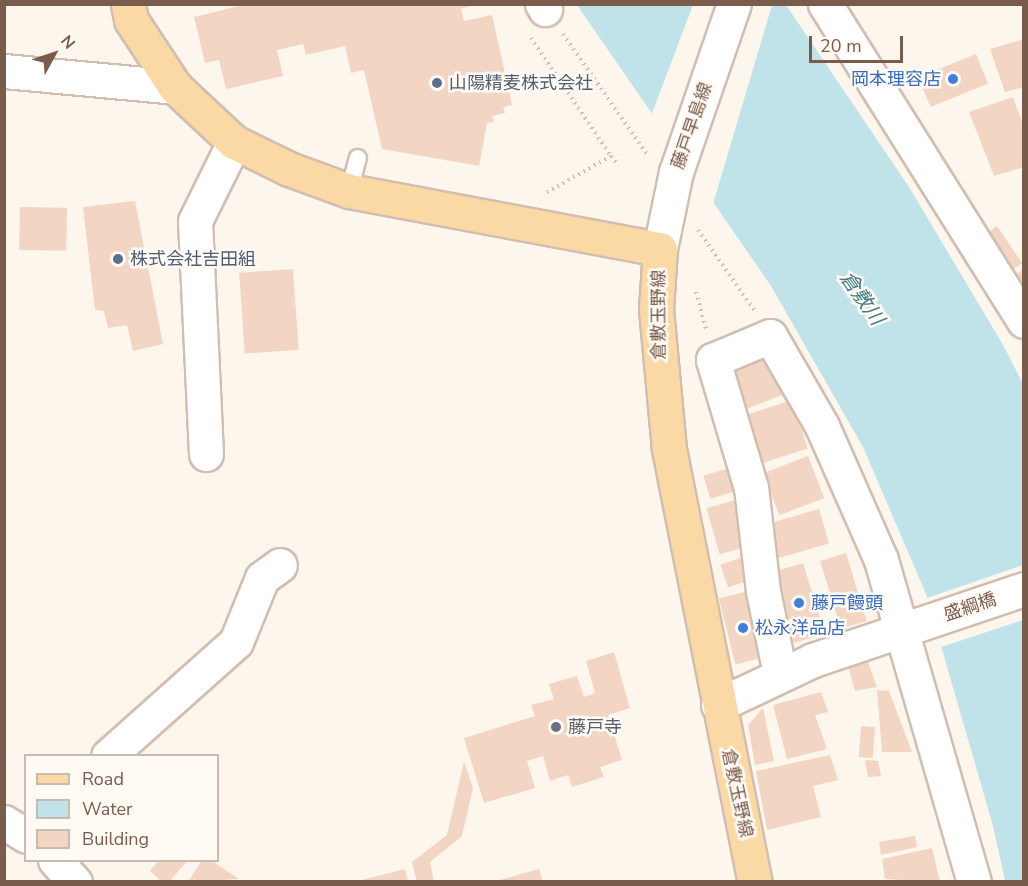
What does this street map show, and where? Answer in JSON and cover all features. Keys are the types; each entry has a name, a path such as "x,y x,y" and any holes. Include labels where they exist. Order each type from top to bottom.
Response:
{"main road":[{"name":"倉敷玉野線","path":"128,4 131,20 175,87 234,142 289,169 349,191 660,249 656,309 669,449 718,705 755,882"}],"street":[{"name":"藤戸早島線","path":"660,249 663,165 734,4"},
{"path":"826,5 1023,321"},
{"path":"4,71 175,87"},
{"path":"206,454 195,220 234,142"},
{"path":"780,674 763,591 751,488 713,360 771,336 822,426 909,627 974,882"},
{"path":"110,754 236,642 262,578 280,565"},
{"name":"盛綱橋","path":"718,705 780,674 1023,589"},
{"path":"4,822 24,835"},
{"path":"56,862 75,882"}],"lane":[{"path":"349,191 358,158"}],"path":[{"path":"537,14 663,165"},
{"path":"537,14 611,156 618,165"},
{"path":"537,191 548,193 611,156"},
{"path":"698,229 771,336"}],"water":[{"name":"倉敷川","path":"577,5 786,5 909,187 1002,343 1024,386 1023,881 1005,881 993,826 926,594 863,447 771,286"}],"pier":[{"path":"693,5 772,5 713,204 651,116"},
{"path":"1023,565 1023,620 938,648 924,599"}],"building":[{"name":"山陽精麦株式会社","path":"247,4 476,4 461,9 464,21 492,15 512,105 503,107 505,113 492,116 494,122 487,123 479,166 382,149 364,70 351,73 345,46 306,55 303,44 277,50 283,76 226,89 219,60 205,63 194,17"},
{"path":"1024,39 1024,87 1005,92 990,49"},
{"name":"岡本理容店","path":"976,54 988,84 931,107 919,77"},
{"path":"1013,97 1024,128 1024,167 994,176 969,112"},
{"name":"株式会社吉田組","path":"135,201 163,344 133,351 127,325 108,328 104,311 95,310 83,207"},
{"path":"20,207 67,208 66,251 19,250"},
{"path":"997,226 1022,263 1009,272 984,235"},
{"path":"293,269 299,350 245,354 239,273"},
{"path":"1024,270 1024,290 1023,290 1017,273"},
{"path":"771,349 788,393 744,410 727,366"},
{"path":"792,400 808,449 759,464 743,416"},
{"path":"808,456 824,498 779,515 763,473"},
{"path":"732,467 739,490 710,499 703,476"},
{"path":"742,498 755,544 720,554 706,508"},
{"path":"819,509 829,544 775,559 765,524"},
{"path":"846,553 867,621 841,629 820,561"},
{"path":"743,557 751,580 728,588 720,565"},
{"name":"藤戸饅頭","path":"803,563 825,634 794,643 772,572"},
{"name":"松永洋品店","path":"749,591 765,657 735,664 719,598"},
{"name":"藤戸寺","path":"614,652 630,708 608,715 622,760 600,767 604,777 572,787 568,775 550,781 543,756 527,761 535,788 484,803 464,738 535,716 531,705 554,699 549,684 577,676 584,697 595,693 586,661"},
{"path":"868,662 877,687 855,691 848,666"},
{"path":"877,690 889,691 912,752 882,752"},
{"path":"821,692 828,712 815,715 827,749 787,759 773,705"},
{"path":"763,708 774,761 755,765 748,725"},
{"path":"861,726 875,727 873,758 859,757"},
{"path":"830,755 838,780 813,786 821,817 767,830 756,771"},
{"path":"865,760 878,761 881,776 868,777"},
{"path":"464,762 473,788 462,836 430,862 434,882 417,882 412,862 447,835"},
{"path":"915,836 917,847 881,855 879,842"},
{"path":"932,848 940,882 885,879 882,859"},
{"path":"157,862 186,862 169,882 162,882 150,871"},
{"path":"201,862 214,862 239,879 188,882"},
{"path":"405,869 408,882 363,882 362,880"},
{"path":"539,869 543,882 496,882 496,881"}],"place":[{"name":"岡本理容店","path":"953,79"},
{"name":"山陽精麦株式会社","path":"437,83"},
{"name":"株式会社吉田組","path":"118,259"},
{"name":"藤戸饅頭","path":"799,603"},
{"name":"松永洋品店","path":"743,628"},
{"name":"藤戸寺","path":"556,727"}]}
